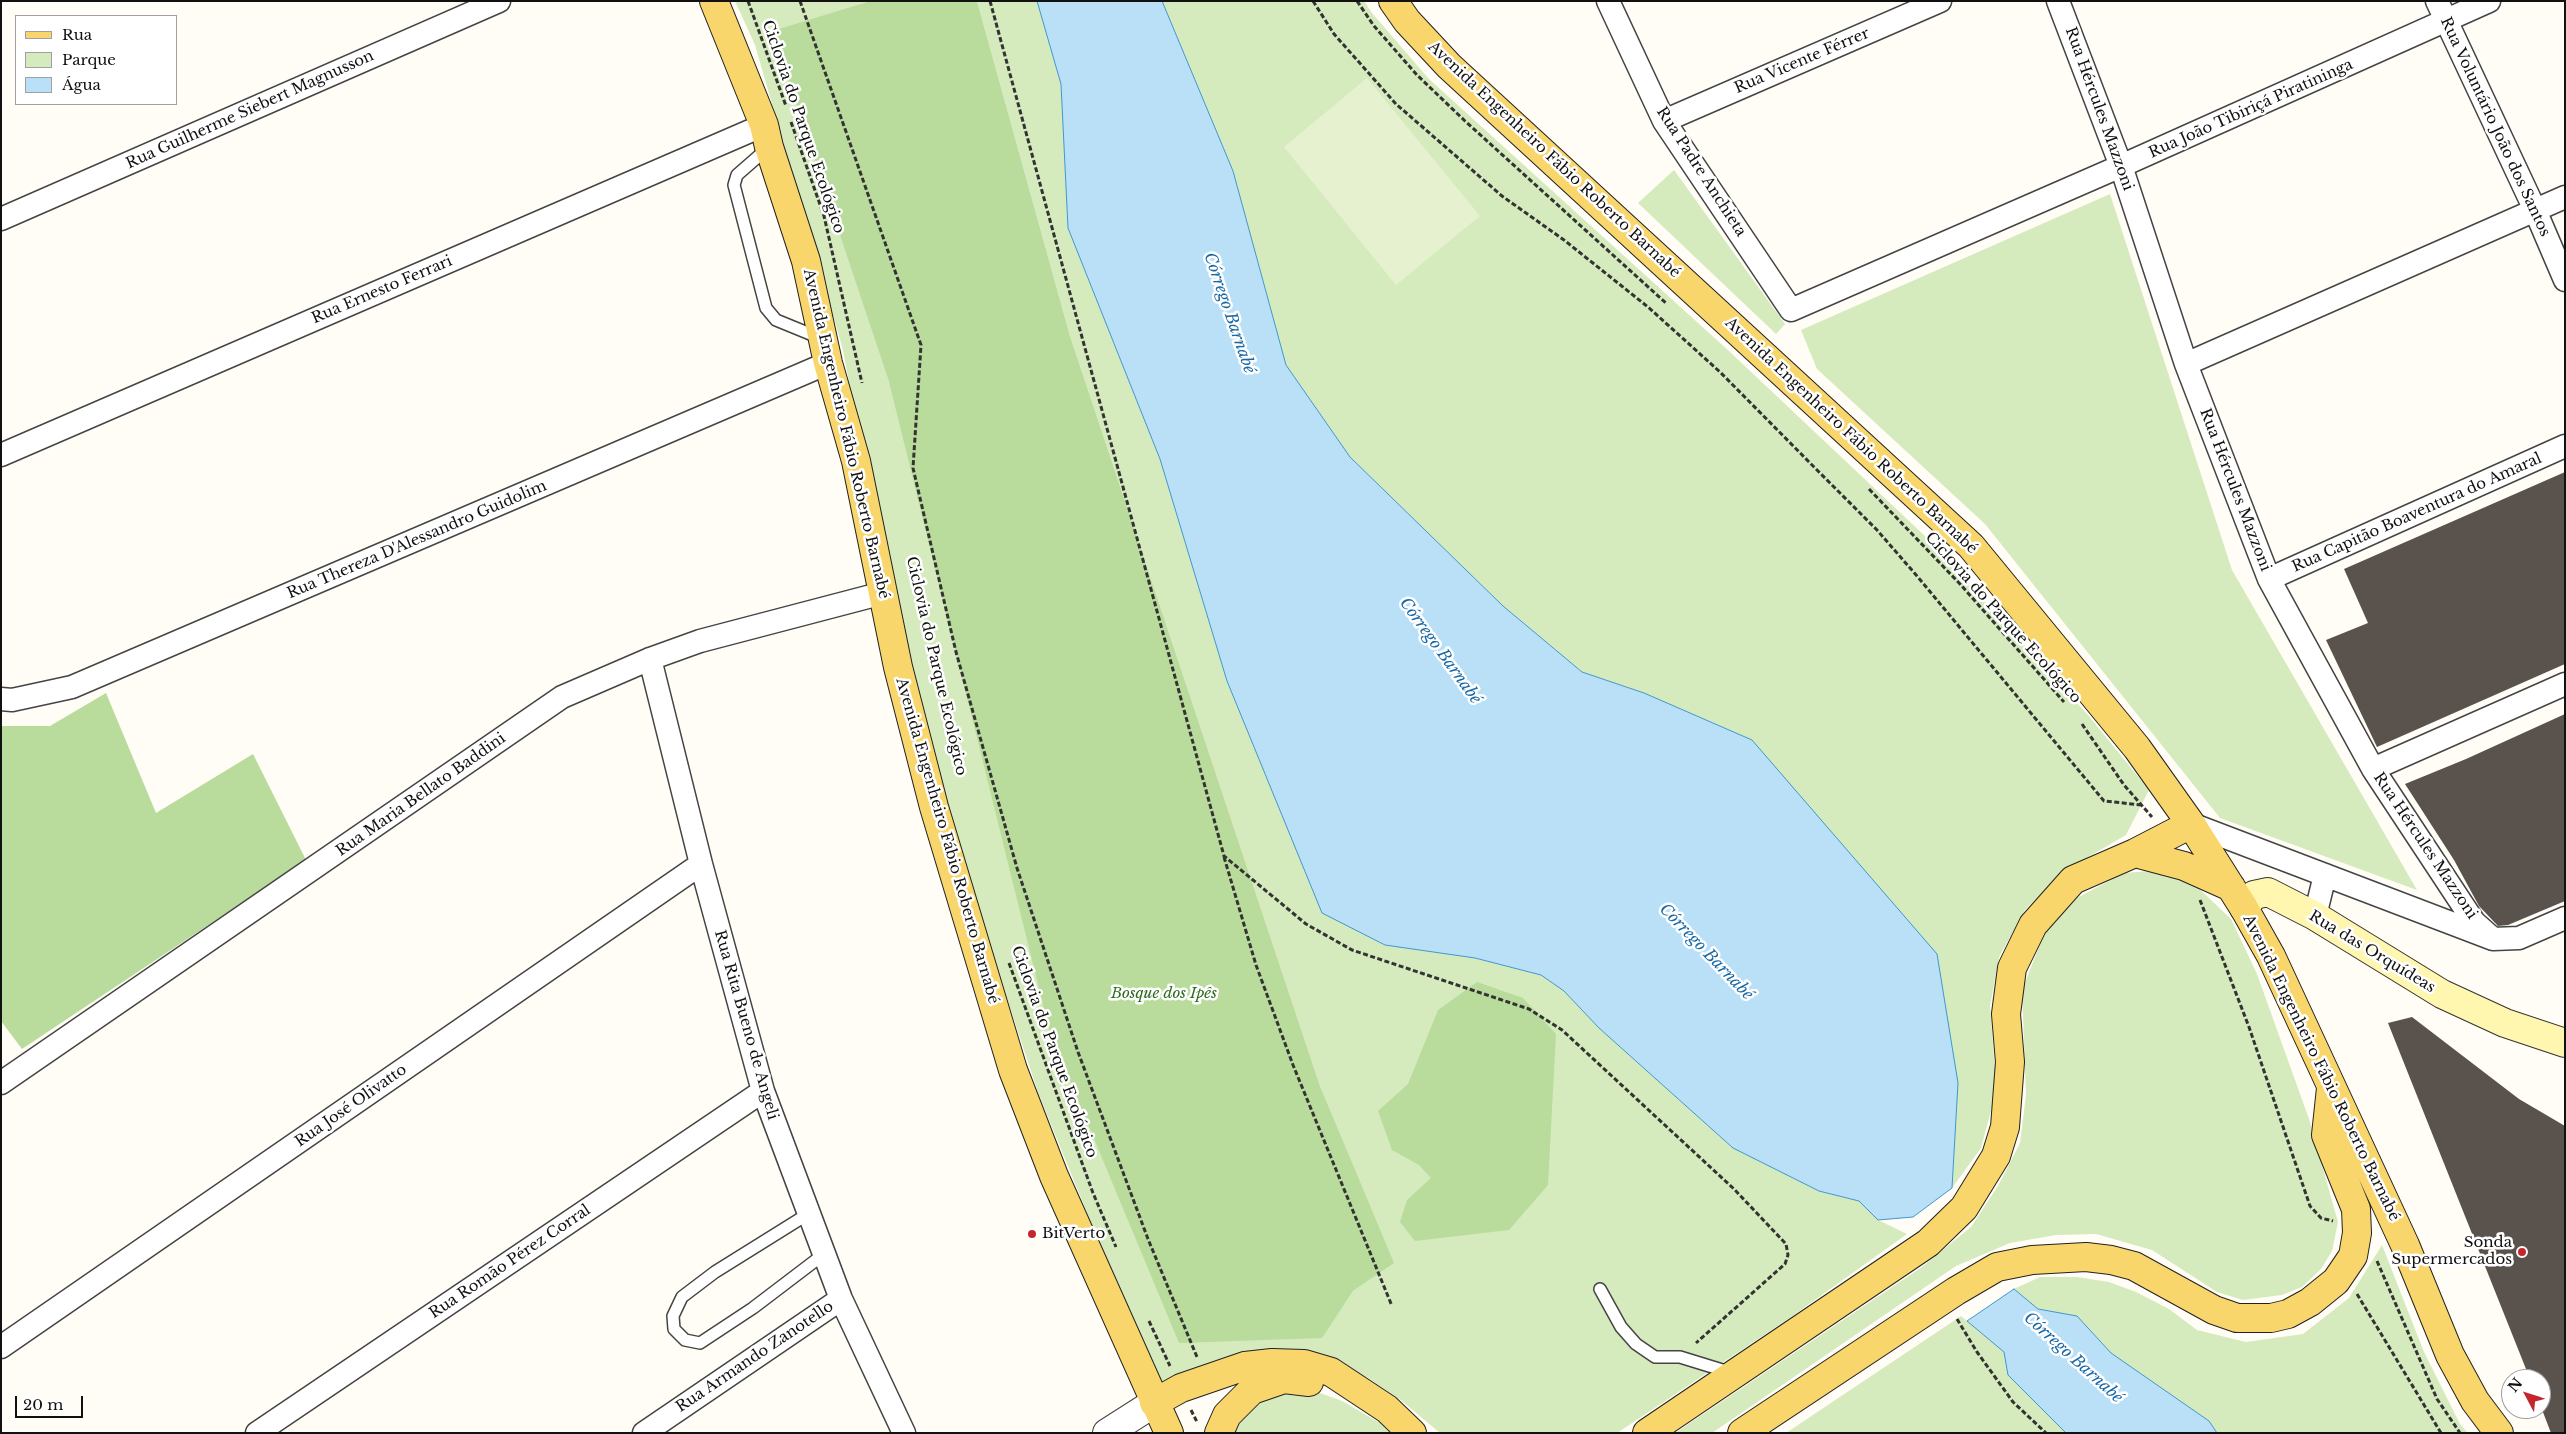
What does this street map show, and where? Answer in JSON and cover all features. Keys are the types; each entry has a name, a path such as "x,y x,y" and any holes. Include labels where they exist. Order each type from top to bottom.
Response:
{"main road":[{"name":"Avenida Engenheiro Fábio Roberto Barnabé","path":"714,1 766,136 806,261 826,351 856,461 898,667 934,806 1012,1070 1054,1176 1169,1433"},
{"name":"Avenida Engenheiro Fábio Roberto Barnabé","path":"1393,1 1407,21 1449,66 1972,546 2137,748 2191,824 2238,897 2271,956 2405,1245 2450,1355 2475,1401 2499,1433"},
{"path":"1647,1433 1928,1243 1964,1208 1996,1156 2006,1127 2010,1062 2006,1014 2012,968 2033,926 2073,880 2135,853 2191,824"},
{"path":"2135,853 2184,866 2238,897"},
{"name":"Rua das Orquídeas","path":"2238,897 2268,892 2315,916 2442,994 2504,1023 2565,1043"},
{"path":"1742,1433 1956,1291 1997,1268 2014,1264 2032,1260 2060,1258 2111,1260 2134,1266 2214,1310 2237,1318 2270,1318 2288,1314 2310,1302 2336,1281 2347,1265 2352,1256 2357,1233 2356,1209 2326,1135 2331,1088"},
{"path":"1154,1403 1176,1379 1244,1366 1272,1363 1304,1364 1331,1372 1388,1409 1412,1433"},
{"path":"1220,1433 1227,1415 1252,1390 1264,1384 1284,1379 1358,1390"}],"street":[{"name":"Rua Guilherme Siebert Magnusson","path":"1,219 499,1"},
{"name":"Rua Padre Anchieta","path":"1608,1 1664,121 1791,310"},
{"name":"Rua Vicente Férrer","path":"1664,121 1940,1"},
{"name":"Rua Hércules Mazzoni","path":"2058,1 2121,166 2186,364 2269,579 2373,769 2474,922 2493,938"},
{"name":"Rua João Tibiriçá Piratininga","path":"1791,310 2121,166 2441,11 2489,1"},
{"name":"Rua Voluntário João dos Santos","path":"2441,11 2535,210 2565,280"},
{"name":"Rua Ernesto Ferrari","path":"1,455 766,136"},
{"path":"2186,364 2565,197"},
{"name":"Rua Thereza D'Alessandro Guidolim","path":"1,698 12,700 72,687 826,351"},
{"name":"Rua Capitão Boaventura do Amaral","path":"2269,579 2565,446"},
{"name":"Rua Maria Bellato Baddini","path":"1,1083 562,697 650,659 700,641 883,593"},
{"name":"Rua Rita Bueno de Angeli","path":"650,659 701,864 763,1091 841,1299 904,1433"},
{"path":"2373,769 2565,684"},
{"path":"2191,824 2493,938 2519,938 2565,918"},
{"name":"Rua José Olivatto","path":"1,1347 701,864"},
{"path":"2315,916 2325,875"},
{"name":"Rua Romão Pérez Corral","path":"257,1433 763,1091"},
{"name":"Rua Armando Zanotello","path":"644,1433 841,1299"},
{"path":"1107,1433 1154,1403"}],"lane":[{"path":"766,136 737,175 734,185 766,308 776,320 826,351"},
{"path":"808,1214 715,1272 682,1297 673,1316 674,1329 685,1340 700,1343 753,1308 824,1254"},
{"path":"1600,1289 1621,1327 1636,1344 1655,1356 1680,1357 1736,1374"}],"path":[{"name":"Ciclovia do Parque Ecológico","path":"748,1 786,107"},
{"path":"800,1 921,345 913,468 956,652 1017,868 1078,1052 1148,1239 1197,1357 1176,1379 1145,1313"},
{"path":"990,1 1224,856 1256,965 1293,1065 1392,1306"},
{"name":"Ciclovia do Parque Ecológico","path":"1314,1 1334,34 1396,104 1502,196 1564,240 1655,313 1720,372 1818,471 1911,569 2032,712 2104,801 2143,805 2124,785 2079,719"},
{"path":"1358,1 1374,26 1417,74 1465,121 1674,310"},
{"name":"Ciclovia do Parque Ecológico","path":"789,116 824,216 862,385"},
{"name":"Ciclovia do Parque Ecológico","path":"1864,484 1960,584 2066,704"},
{"path":"1224,856 1306,924 1352,950 1529,1009 1562,1030 1734,1189 1786,1244 1788,1254 1785,1264 1680,1357"},
{"path":"2197,893 2249,1027 2310,1206 2321,1218 2338,1222"},
{"name":"Ciclovia do Parque Ecológico","path":"1008,958 1093,1193 1118,1254"},
{"path":"2373,1266 2377,1259 2437,1399 2460,1433"},
{"path":"2361,1287 2357,1294 2441,1433"},
{"path":"1949,1324 1956,1318 1977,1352 2013,1402 2046,1433"}],"green space":[{"path":"735,1 870,1 773,31 889,382 1321,1338 1353,1291 1393,1263 1320,1086 1070,336 977,1 1037,1 1061,84 1068,228 1160,459 1227,681 1322,912 1385,945 1475,958 1541,975 1564,991 1599,1028 1733,1148 1819,1191 1859,1201 1878,1220 1907,1234 1791,1317 1617,1433 1440,1433 1402,1401 1368,1378 1329,1359 1230,1358 1160,1382 1121,1296 1039,1095 941,800 857,425 843,350 755,45"},
{"name":"Bosque dos Ipês","path":"870,1 977,1 1070,336 1320,1086 1394,1263 1353,1291 1322,1338 1179,1343 1050,1033 889,382 772,31"},
{"path":"1162,1 1364,1 1372,13 1429,79 1730,352 1926,537 2088,715 2149,790 2126,835 2064,871 2025,910 1999,957 1990,1006 1995,1068 1993,1103 1981,1148 1952,1188 1958,1083 1752,740 1644,693 1582,672 1503,606 1350,457 1286,365 1233,171"},
{"path":"1367,78 1480,216 1396,285 1284,147"},
{"path":"1674,170 1785,324 1776,334 1638,203"},
{"path":"2110,194 2232,570 2417,890 2220,818 1985,524 1817,369 1801,330"},
{"path":"106,693 156,813 253,754 306,860 22,1049 1,1021 1,726 50,726"},
{"path":"2163,870 2194,884 2231,919 2257,974 2309,1119 2338,1222 2332,1251 2321,1269 2302,1287 2282,1295 2243,1300 2217,1292 2152,1250 2096,1234 2056,1235 2010,1243 1956,1266 1712,1433 1675,1433 1922,1267 1971,1227 1998,1186 2020,1143 2026,1095 2022,990 2045,932 2077,898 2124,873"},
{"path":"1477,982 1523,998 1556,1034 1548,1185 1509,1230 1415,1241 1400,1222 1407,1200 1431,1178 1419,1165 1392,1150 1378,1111 1408,1084 1438,1010"},
{"path":"2382,1245 2424,1352 2460,1424 2468,1433 2217,1433 2209,1421 2111,1353 2077,1316 2038,1309 2014,1289 2040,1277 2077,1277 2109,1282 2136,1292 2169,1309 2197,1330 2246,1342 2303,1334 2349,1298"},
{"path":"1961,1316 2005,1352 2008,1375 2066,1433 1786,1433"},
{"path":"1277,1387 1312,1390 1342,1401 1380,1423 1390,1433 1231,1433 1258,1399"}],"water":[{"name":"Córrego Barnabé","path":"1037,1 1162,1 1233,171 1286,365 1350,457 1503,606 1582,672 1644,693 1752,740 1937,954 1958,1083 1952,1188 1913,1217 1878,1220 1859,1201 1819,1191 1733,1148 1599,1028 1564,991 1541,975 1475,958 1385,945 1322,913 1227,681 1160,459 1068,228 1061,84"},
{"name":"Córrego Barnabé","path":"2014,1289 2038,1309 2077,1316 2111,1353 2209,1421 2217,1433 2066,1433 2008,1375 2004,1352 1967,1321"}],"building":[{"path":"2565,472 2565,664 2377,747 2326,640 2368,623 2344,569"},
{"path":"2565,714 2565,901 2508,925 2498,926 2479,906 2454,860 2405,784 2466,759"},
{"name":"Sonda Supermercados","path":"2412,1017 2519,1099 2565,1126 2565,1433 2551,1433 2546,1419 2551,1419 2551,1369 2526,1369 2388,1023"}],"place":[{"name":"BitVerto","path":"1032,1234"},
{"name":"Sonda Supermercados","path":"2522,1252"}]}
